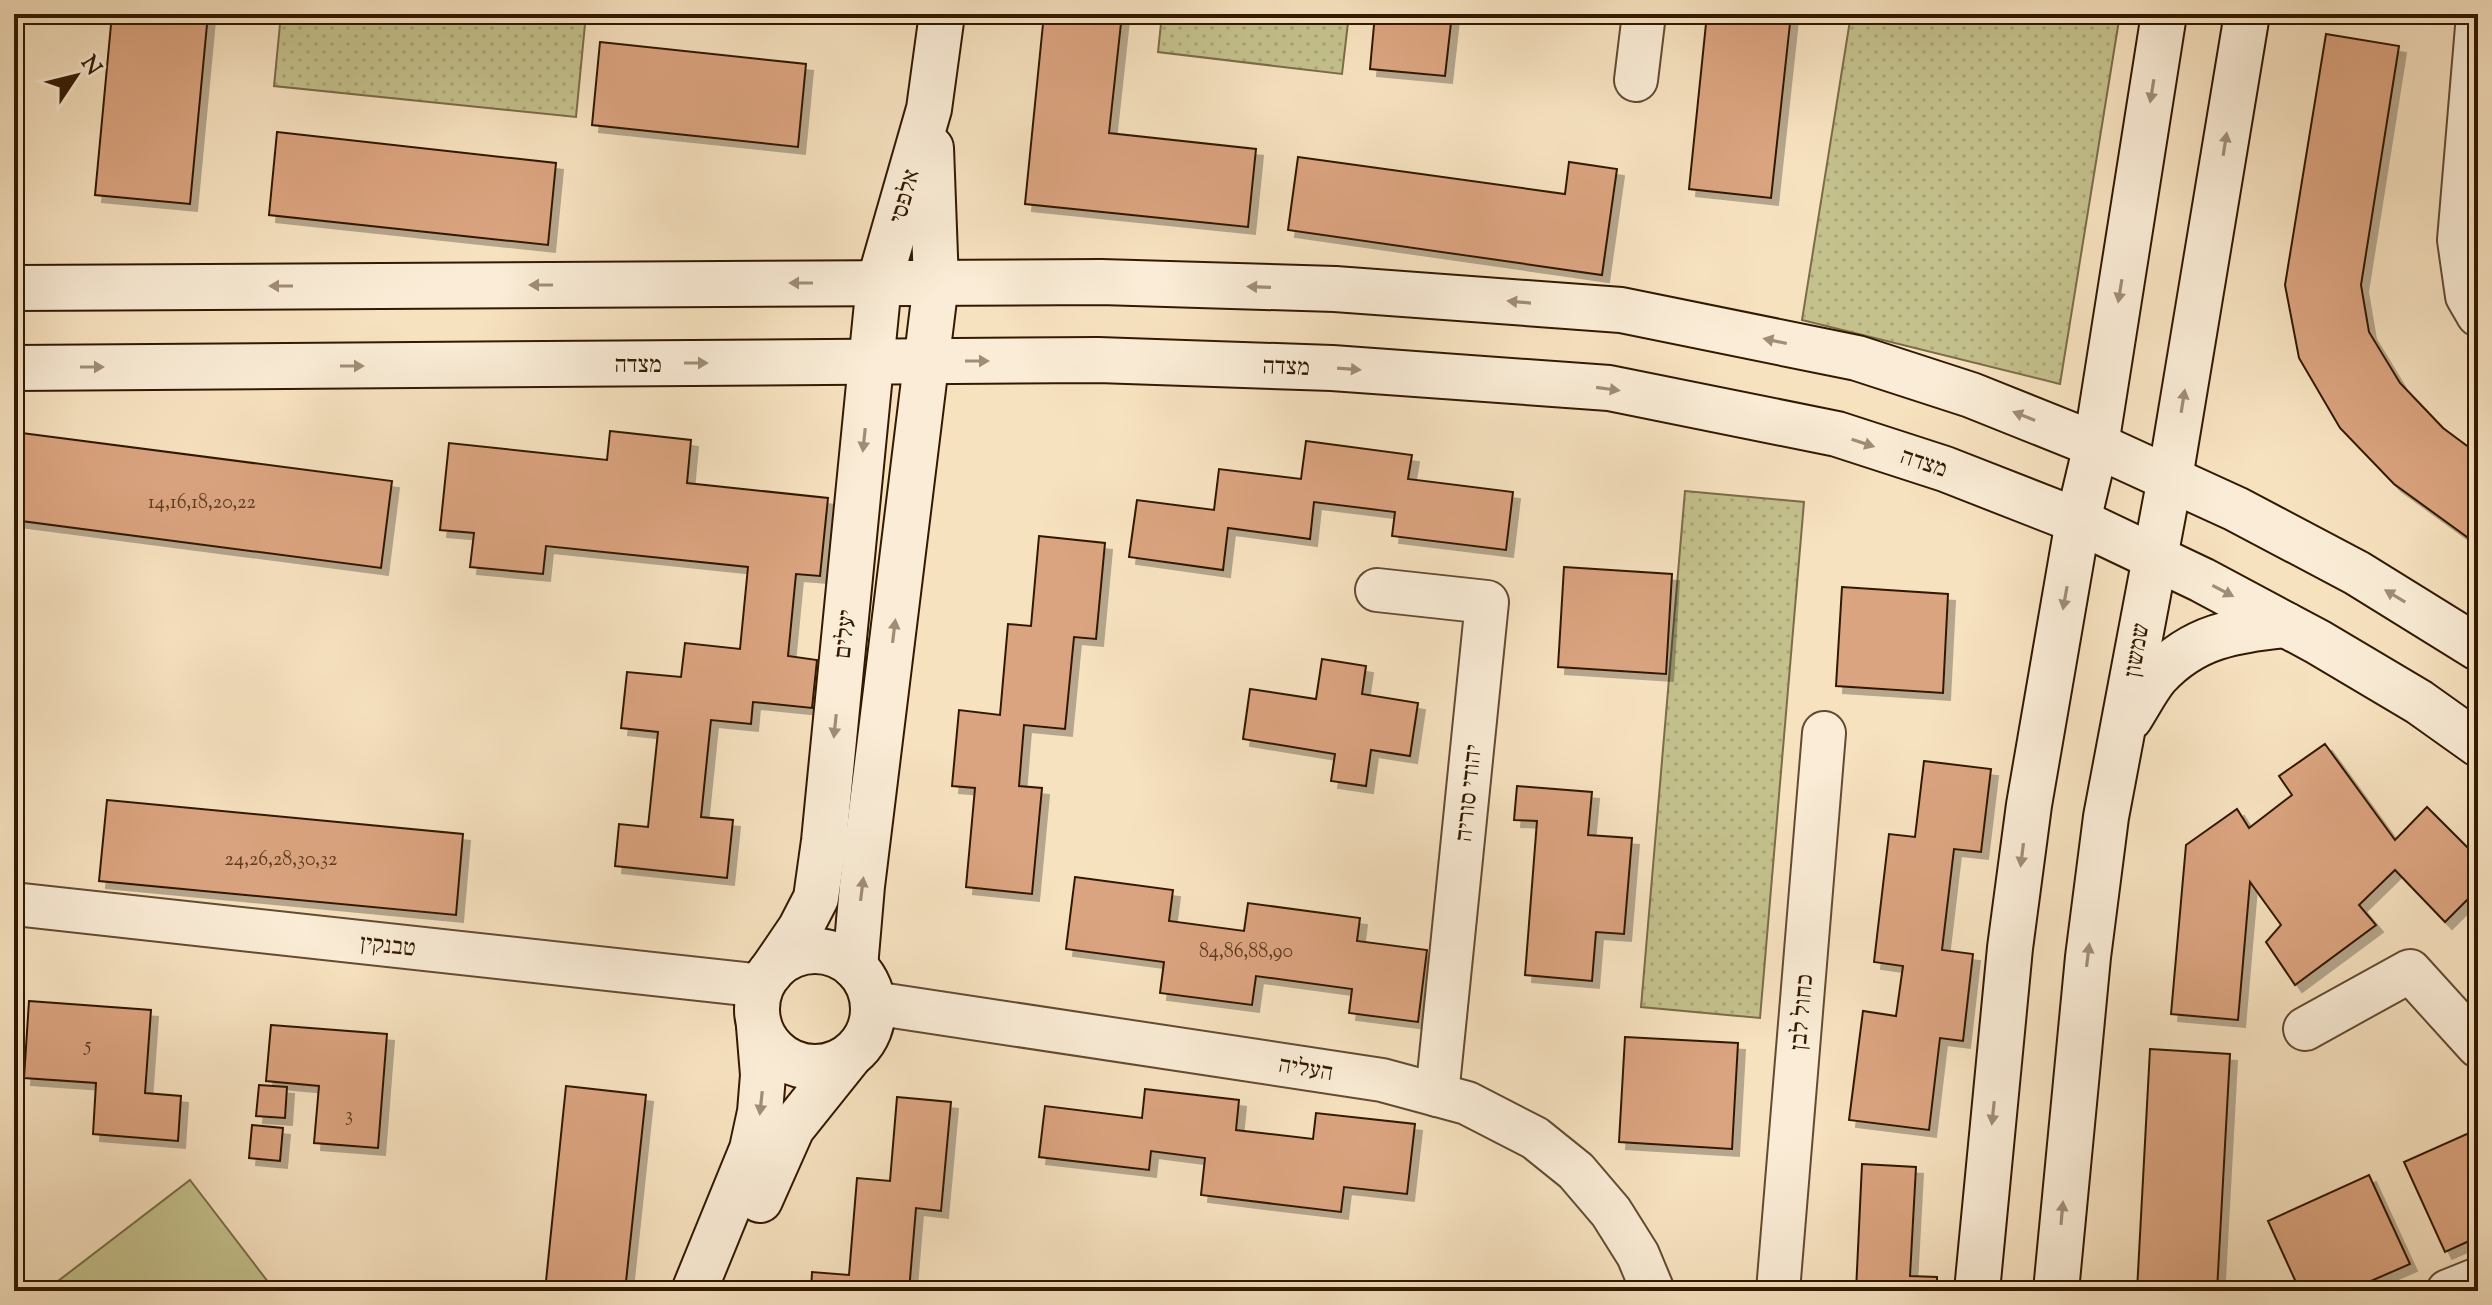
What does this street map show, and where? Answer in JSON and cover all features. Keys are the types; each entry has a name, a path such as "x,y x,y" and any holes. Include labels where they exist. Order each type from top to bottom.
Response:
{"main road":[{"name":"אלפסי","path":"879,283 929,109 942,14"},
{"path":"1977,1291 2010,948 2025,833 2078,521 2096,445 2164,14"},
{"name":"שמשון","path":"2056,1291 2088,957 2106,817 2170,478 2247,14"},
{"name":"אלפסי","path":"929,109 936,283"},
{"path":"14,288 1101,282 1321,289 1621,310 1857,358 1971,395 2096,445 2236,509 2357,573 2478,648"},
{"name":"יעלים","path":"764,995 816,898 879,283"},
{"name":"יעלים","path":"864,985 861,898 936,283"},
{"name":"מצדה","path":"14,368 1098,360 1332,368 1609,388 1837,434 1945,469 2078,521 2286,625 2419,702 2478,744"},
{"path":"2122,730 2156,677 2185,651 2227,632 2286,625"},
{"path":"694,1291 752,1149 760,1112 763,1075 764,995 785,959 803,952 824,952 843,958 864,985 872,1023 862,1044 792,1128 722,1291"},
{"path":"764,995 768,1044 787,1060 809,1067 829,1066 848,1058"}],"street":[{"path":"1636,80 1644,14"},
{"path":"2478,15 2459,240 2467,296 2478,315"},
{"name":"יהודי סוריה","path":"1377,590 1487,602 1437,1095"},
{"name":"כחול לבן","path":"1778,1291 1824,733"},
{"name":"טבנקין","path":"14,904 764,995"},
{"path":"2305,1029 2410,971 2478,1046"},
{"name":"העליה","path":"864,985 1382,1080 1467,1103 1535,1138 1576,1171 1611,1212 1638,1255 1653,1291"},
{"path":"2448,1291 2478,1279"}],"shaded area":[{"path":"281,14 586,14 576,117 274,86"},
{"path":"1162,14 1349,14 1342,74 1158,52"},
{"path":"1851,14 2120,14 2060,384 1802,320"},
{"path":"1685,491 1804,502 1760,1018 1641,1007"},
{"path":"190,1180 275,1291 45,1291"}],"building":[{"path":"112,14 208,14 190,204 95,195"},
{"path":"1044,14 1122,14 1109,133 1256,149 1248,227 1025,204"},
{"path":"1375,14 1452,14 1445,76 1370,69"},
{"path":"1707,14 1791,14 1771,198 1689,189"},
{"path":"2326,34 2399,46 2361,285 2369,332 2400,383 2443,428 2478,454 2478,545 2394,484 2340,428 2299,358 2285,285"},
{"path":"600,42 806,64 798,147 592,125"},
{"path":"277,132 556,163 548,245 269,215"},
{"path":"1298,157 1565,194 1569,162 1617,169 1602,275 1288,230"},
{"path":"610,431 691,440 687,483 828,498 820,576 796,574 788,656 817,660 812,708 753,702 751,724 711,720 701,817 733,820 727,878 615,866 619,824 648,827 658,732 621,728 627,672 681,677 685,643 740,649 748,567 546,546 543,574 470,567 474,533 440,530 449,443 607,460"},
{"path":"14,432 392,481 381,568 14,520"},
{"path":"1306,441 1412,455 1408,479 1513,492 1506,550 1392,536 1395,512 1314,502 1310,539 1228,528 1223,570 1129,557 1137,500 1214,510 1219,469 1301,479"},
{"path":"1039,536 1105,543 1096,639 1074,637 1065,729 1024,725 1019,786 1042,788 1032,894 966,887 975,788 952,786 959,710 1000,715 1008,624 1031,626"},
{"path":"1564,567 1672,574 1666,674 1558,667"},
{"path":"1842,587 1948,594 1943,693 1836,686"},
{"path":"1322,659 1366,666 1362,694 1418,703 1410,756 1371,750 1366,786 1331,781 1335,754 1243,739 1250,689 1316,699"},
{"path":"2325,744 2395,840 2427,807 2478,858 2478,889 2445,922 2395,870 2359,905 2376,925 2295,985 2266,942 2281,925 2250,882 2238,1020 2171,1014 2186,845 2237,809 2249,828 2292,795 2279,776"},
{"path":"1924,761 1991,769 1981,852 1954,849 1942,950 1973,954 1963,1041 1940,1038 1929,1130 1849,1120 1863,1011 1896,1016 1903,966 1874,962 1889,834 1915,837"},
{"path":"1517,786 1592,792 1588,835 1632,838 1624,934 1596,932 1592,981 1525,975 1537,821 1514,820"},
{"path":"107,800 463,834 456,915 99,881"},
{"path":"1075,877 1173,890 1169,921 1244,931 1248,903 1360,918 1357,941 1427,950 1418,1022 1349,1013 1352,989 1256,976 1252,1005 1160,993 1164,962 1066,949"},
{"path":"29,1001 151,1010 145,1093 181,1096 178,1141 93,1134 96,1083 24,1078"},
{"path":"271,1025 387,1034 378,1148 314,1143 319,1086 266,1081"},
{"path":"1625,1037 1738,1043 1732,1149 1619,1142"},
{"path":"2150,1049 2230,1054 2217,1291 2137,1291"},
{"path":"259,1085 287,1087 285,1118 256,1116"},
{"path":"566,1086 646,1095 625,1291 545,1291"},
{"path":"1145,1089 1239,1100 1236,1130 1313,1139 1316,1113 1415,1124 1407,1194 1344,1187 1341,1212 1201,1195 1205,1158 1151,1151 1149,1170 1039,1157 1045,1106 1142,1118"},
{"path":"897,1097 951,1102 941,1211 916,1208 909,1291 811,1291 812,1272 849,1275 857,1178 890,1181"},
{"path":"252,1125 283,1128 280,1161 249,1158"},
{"path":"2478,1129 2478,1237 2445,1252 2404,1162"},
{"path":"1862,1164 1916,1167 1910,1276 1937,1277 1937,1291 1856,1291"},
{"path":"2369,1175 2410,1264 2348,1291 2300,1291 2268,1221"}]}
